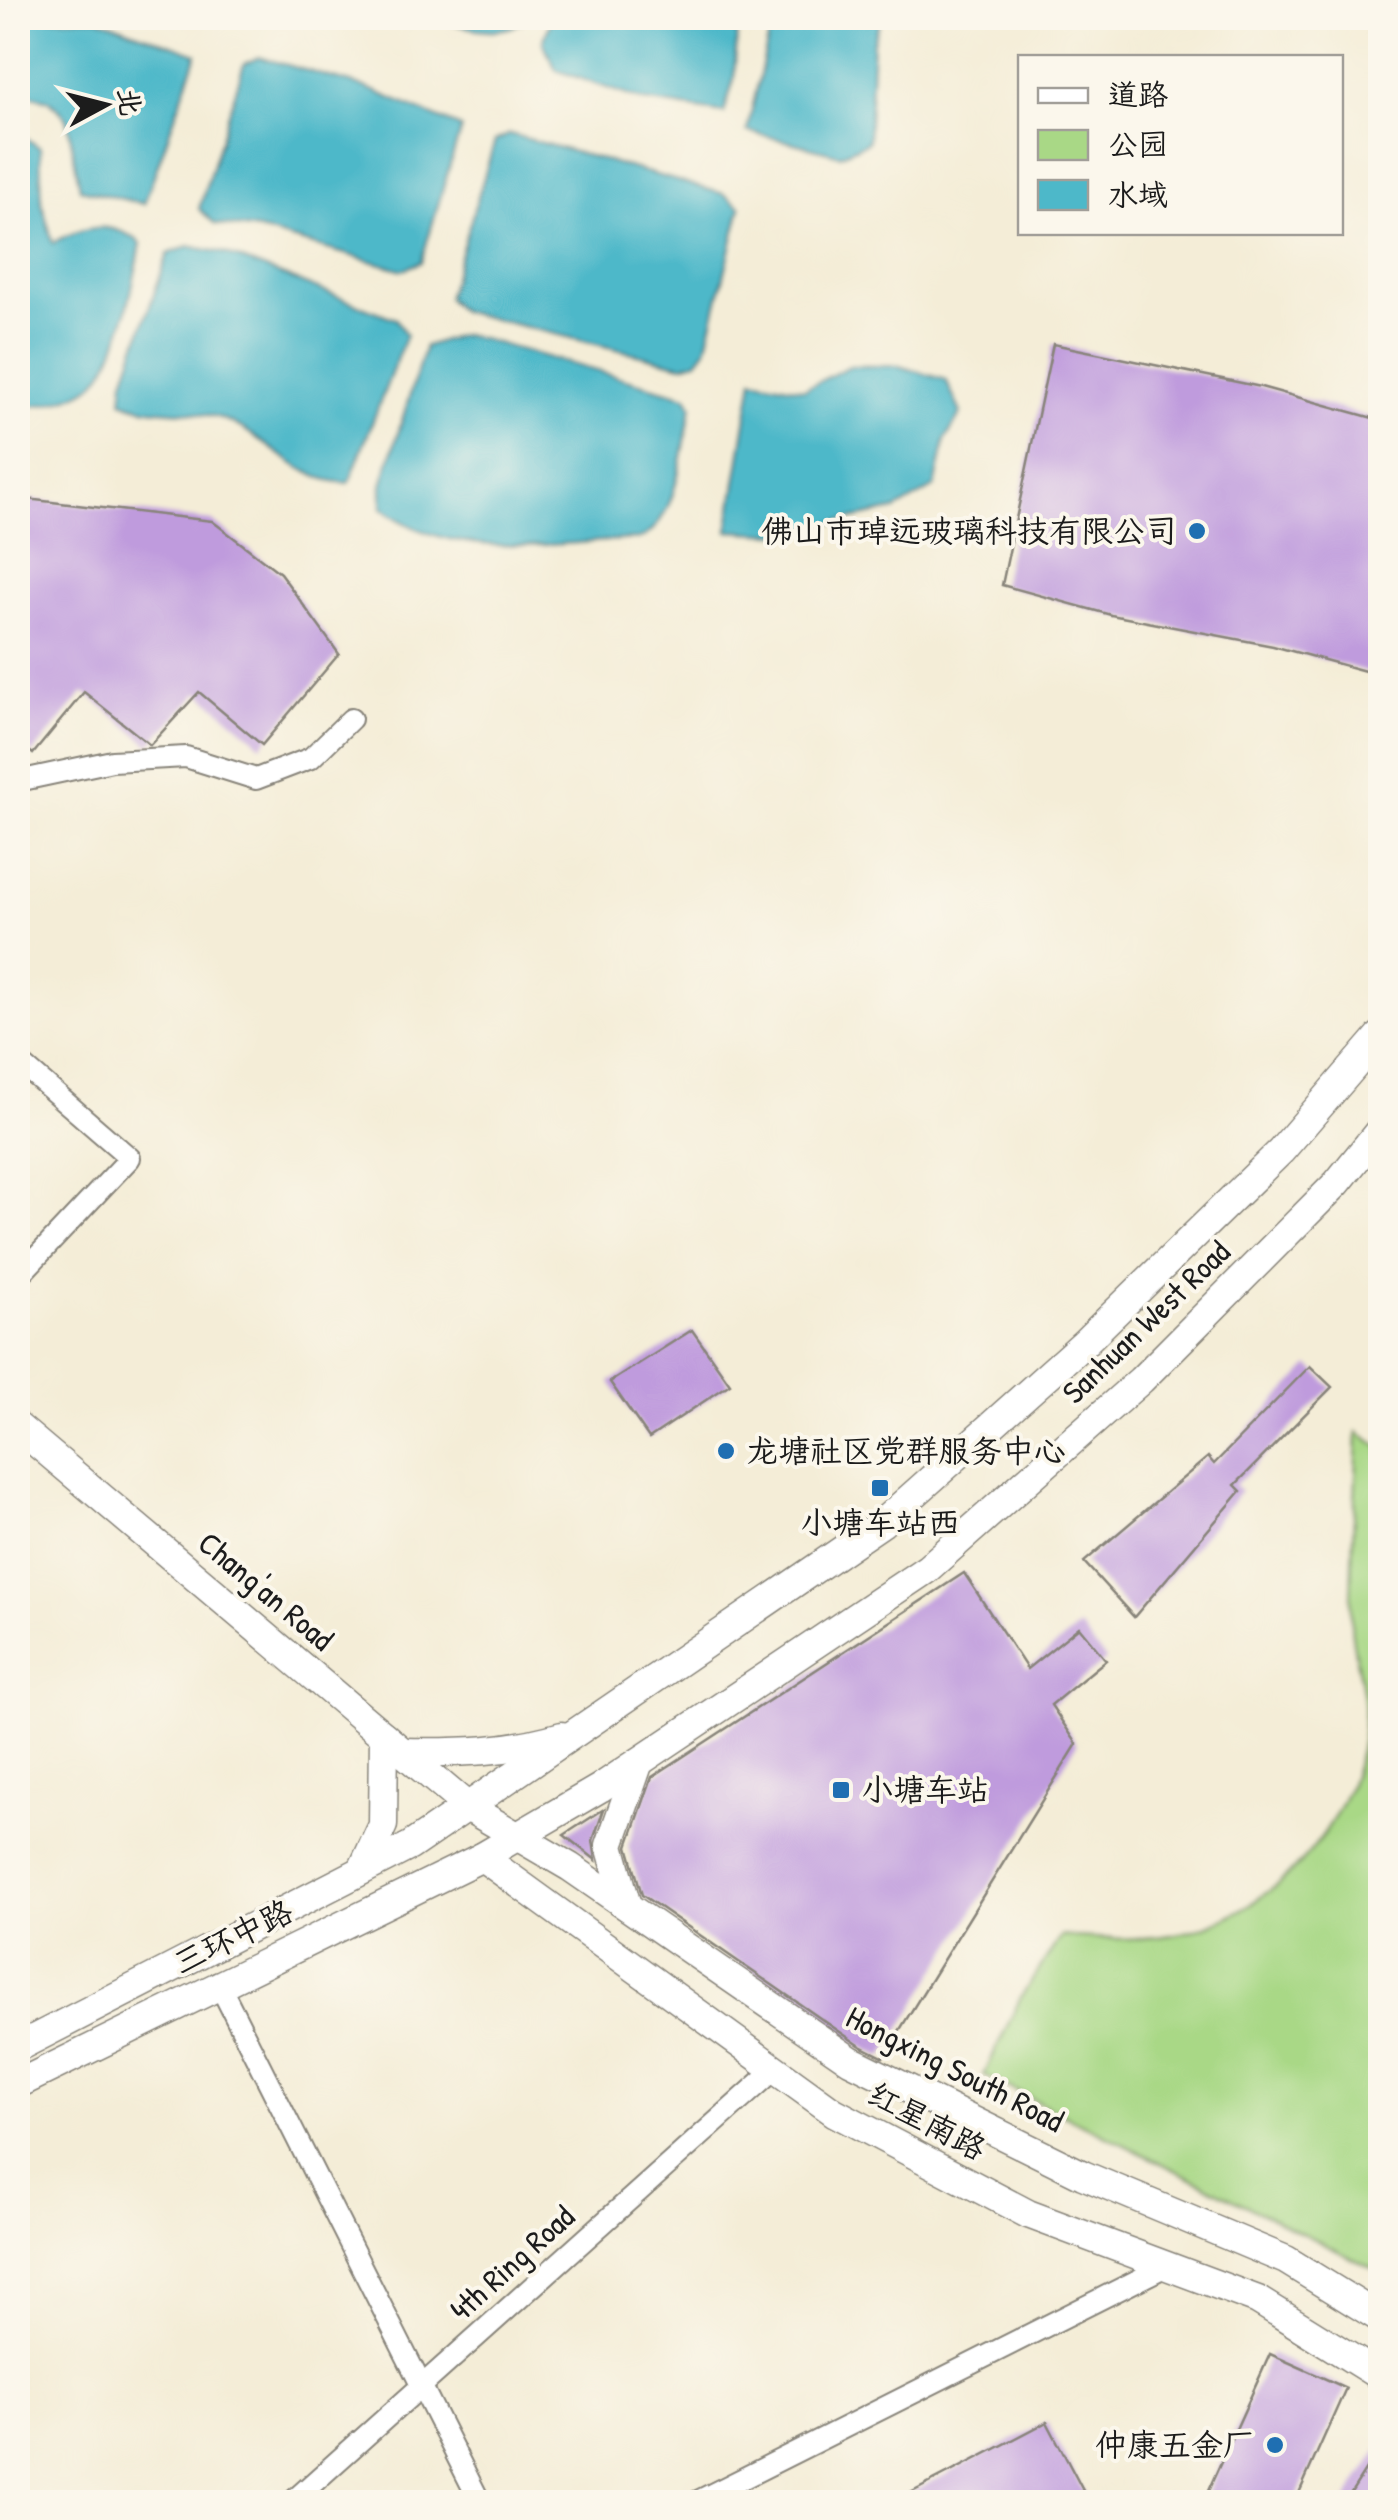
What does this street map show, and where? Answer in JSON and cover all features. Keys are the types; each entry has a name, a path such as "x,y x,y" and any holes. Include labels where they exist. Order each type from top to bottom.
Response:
{"main road":[{"path":"18,2046 362,1870 470,1808 882,1524 1084,1342 1281,1151 1380,1036"},
{"name":"Sanhuan West Road","path":"518,1836 600,1788 927,1568 1141,1380 1337,1183 1380,1130"},
{"name":"Chang'an Road","path":"18,1426 470,1808"},
{"path":"362,1870 382,1824 393,1744 460,1753 528,1746 582,1730"},
{"path":"627,1906 610,1845 639,1762"},
{"path":"470,1808 482,1857"},
{"name":"Hongxing South Road","path":"470,1808 627,1906 850,2060 1083,2175 1286,2260 1380,2318"},
{"name":"三环中路","path":"18,2084 518,1836"},
{"name":"红星南路","path":"482,1857 834,2112 1028,2214 1258,2300 1380,2376"},
{"path":"414,1889 454,1881 520,1887"}],"street":[{"path":"18,781 112,761 186,757 256,779 310,758 351,719"},
{"path":"18,1060 130,1158 18,1277"},
{"path":"218,1982 480,2502"},
{"name":"4th Ring Road","path":"292,2502 773,2071"},
{"path":"696,2502 1166,2266"}],"green space":[{"path":"1358,1432 1380,1447 1380,2272 984,2075 1021,1997 1061,1936 1158,1937 1190,1931 1224,1918 1257,1900 1286,1877 1333,1819 1350,1785 1360,1750 1364,1713 1351,1623"}],"water":[{"path":"18,18 97,18 197,54 144,204 80,189 67,118 49,100 18,92"},
{"path":"427,18 526,18 505,29 492,30"},
{"path":"552,18 738,18 734,79 724,113 644,101 556,70 543,42"},
{"path":"773,18 881,18 873,41 868,142 840,155 747,131"},
{"path":"259,57 365,87 461,128 421,262 403,270 258,230 215,224 199,209 244,64"},
{"path":"18,132 40,148 42,203 53,243 87,229 108,228 141,243 120,334 98,379 72,396 18,407"},
{"path":"510,134 724,194 741,207 706,349 697,361 682,365 460,311 447,298 495,141"},
{"path":"189,246 224,253 396,319 406,335 349,483 331,481 298,467 237,425 220,418 122,401 124,380 168,254"},
{"path":"464,334 687,396 692,406 677,480 663,516 653,529 640,539 506,546 440,537 410,526 382,508 382,485 425,346"},
{"path":"850,366 899,366 946,380 961,413 945,441 935,487 895,510 777,534 728,531 753,379 804,389"}],"building":[{"name":"佛山市琸远玻璃科技有限公司","path":"1053,344 1261,387 1380,420 1380,675 1273,646 1111,615 1002,585"},
{"path":"18,498 212,521 280,573 339,654 262,745 199,692 150,745 84,692 33,754 18,742"},
{"path":"692,1330 730,1384 649,1438 610,1382"},
{"path":"1310,1366 1332,1387 1235,1485 1241,1491 1134,1617 1084,1562 1208,1457 1214,1464"},
{"name":"小塘车站","path":"964,1573 1027,1669 1079,1627 1106,1660 1051,1705 1077,1744 883,2057 859,2045 642,1895 628,1846 652,1777"},
{"path":"604,1809 593,1840 596,1860 564,1835"},
{"name":"仲康五金厂","path":"1270,2354 1346,2388 1295,2502 1203,2502"},
{"path":"1047,2422 1089,2502 893,2502"},
{"path":"1380,2447 1380,2502 1345,2502"}],"place":[{"name":"佛山市琸远玻璃科技有限公司","path":"1197,531"},
{"name":"龙塘社区党群服务中心","path":"726,1451"},
{"name":"小塘车站西","path":"880,1488"},
{"name":"小塘车站","path":"841,1790"},
{"name":"仲康五金厂","path":"1275,2445"}]}
